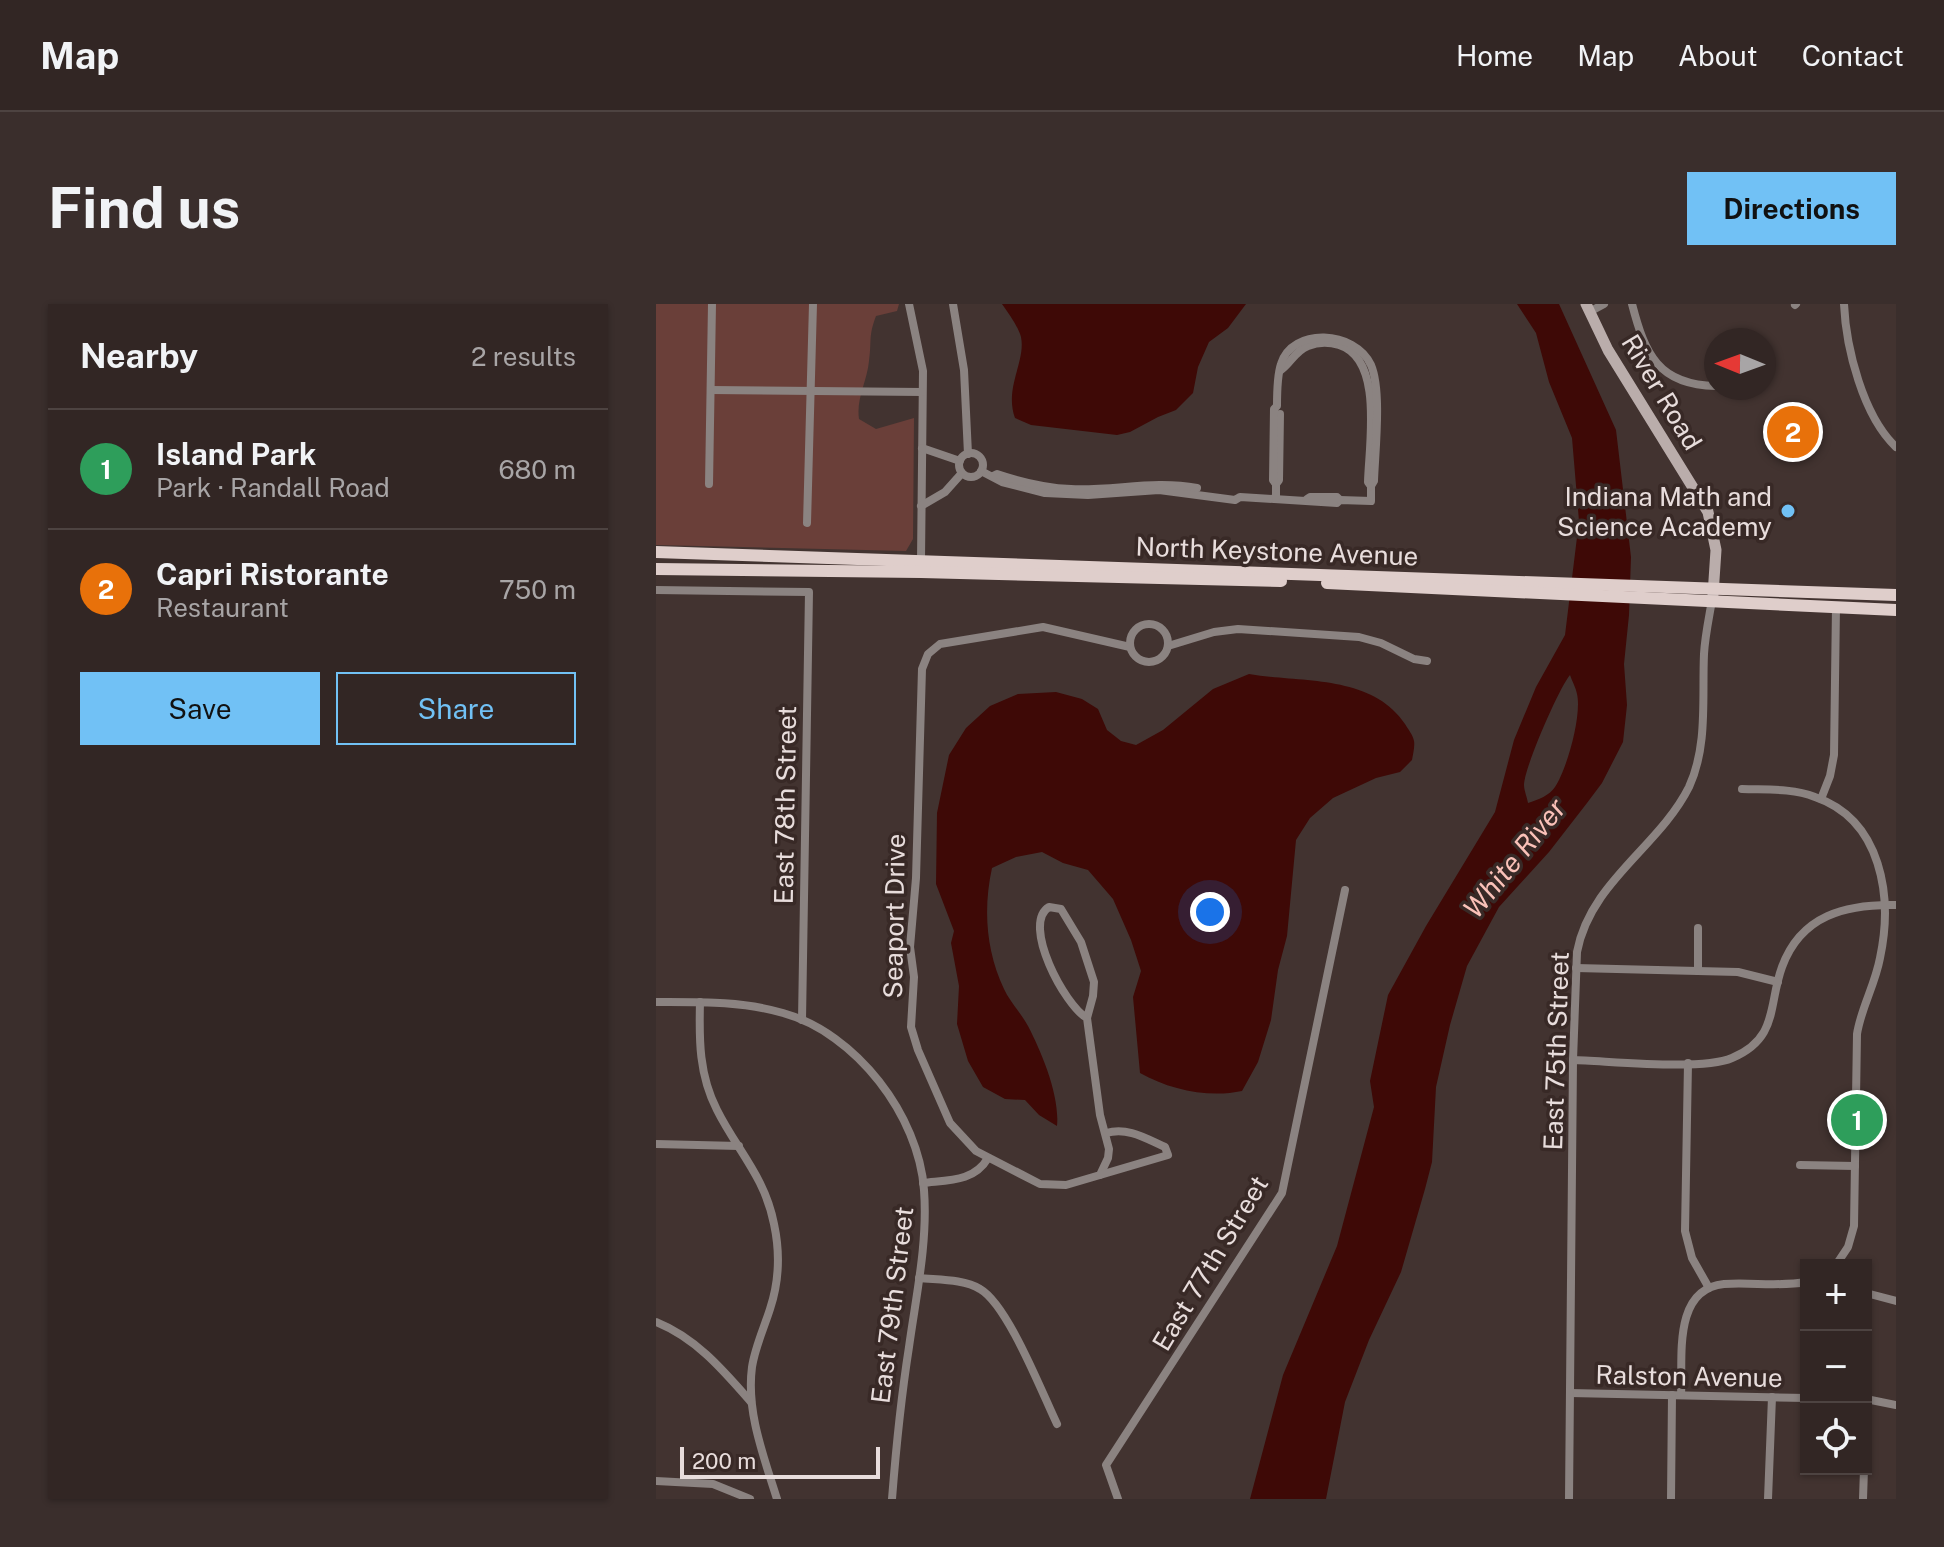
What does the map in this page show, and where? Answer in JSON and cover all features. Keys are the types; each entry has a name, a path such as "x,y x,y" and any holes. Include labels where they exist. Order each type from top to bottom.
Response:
{"main road":[{"name":"North Keystone Avenue","path":"656,552 921,560 1644,593 1896,595"},
{"name":"North Keystone Avenue","path":"656,569 1137,576 1470,585"},
{"name":"North Keystone Avenue","path":"1713,595 1896,610"}],"street":[{"path":"709,484 712,304"},
{"path":"807,523 813,304"},
{"path":"909,304 922,366 921,560"},
{"path":"953,304 964,370 968,454"},
{"path":"1589,308 1604,304"},
{"path":"1632,304 1643,343 1659,366 1683,381 1704,384"},
{"path":"1844,304 1847,340 1856,373 1885,434 1896,447"},
{"name":"River Road","path":"1589,308 1608,350 1708,512 1716,550 1713,595"},
{"path":"981,471 1064,489 1173,484 1240,497 1337,503 1340,500 1371,501 1376,398 1372,369 1355,347 1312,338 1294,348 1281,363 1277,406 1280,409 1276,498"},
{"path":"711,390 922,392"},
{"path":"922,448 960,461"},
{"path":"960,461 973,454 980,459 981,471"},
{"path":"960,461 962,473"},
{"path":"962,473 971,477 981,471"},
{"path":"921,506 945,492 962,473"},
{"name":"East 78th Street","path":"656,590 809,592 802,1020"},
{"path":"1821,799 1834,755 1837,593"},
{"name":"East 75th Street","path":"1569,1499 1573,1060 1576,968 1581,935 1594,906 1673,813 1694,774 1702,734 1704,653 1713,595"},
{"path":"1168,646 1163,631 1150,624 1135,630 1130,638 1130,647 1136,657 1149,662 1162,656 1168,646 1214,632 1238,629 1359,637 1381,643 1414,659 1427,661"},
{"name":"Seaport Drive","path":"1106,1133 1120,1130 1133,1133 1165,1147 1168,1155 1066,1185 1040,1184 988,1158 964,1140 950,1123 918,1050 911,1027 914,977 910,947 916,878 922,669 930,651 943,643 1043,627 1130,647"},
{"path":"1742,789 1788,791 1821,799 1853,820 1870,842 1882,874 1884,935 1857,1034 1854,1226 1848,1247 1840,1259"},
{"name":"East 77th Street","path":"1118,1499 1106,1465 1282,1193 1345,890"},
{"path":"1573,1060 1688,1063 1726,1060 1752,1045 1769,1023 1783,963 1794,944 1816,922 1850,907 1896,905"},
{"path":"1087,1018 1068,999 1044,951 1039,918 1049,907 1057,907 1064,912 1081,942 1094,987 1087,1018 1108,1154 1100,1175"},
{"path":"1698,928 1698,971"},
{"path":"1576,968 1738,972 1778,982"},
{"name":"East 79th Street","path":"656,1002 700,1002 766,1009 802,1020 841,1044 861,1063 884,1090 911,1138 923,1183 924,1217 919,1278 901,1394 892,1499"},
{"path":"700,1002 699,1046 705,1079 718,1112 755,1169 774,1224 778,1254 772,1301 752,1368 751,1403 777,1499"},
{"path":"1688,1063 1685,1231 1692,1258 1709,1288"},
{"path":"656,1144 739,1146"},
{"path":"923,1183 971,1176 980,1170 988,1158"},
{"path":"1800,1165 1855,1166"},
{"path":"919,1278 970,1285 988,1295 1015,1337 1057,1424"},
{"path":"1671,1499 1685,1317 1694,1300 1709,1288 1724,1284 1800,1282"},
{"path":"1872,1295 1896,1301"},
{"path":"656,1322 674,1330 702,1350 751,1403"},
{"name":"Ralston Avenue","path":"1570,1393 1800,1398"},
{"path":"1768,1499 1772,1397"},
{"path":"1872,1400 1896,1405"},
{"path":"1863,1499 1864,1475"},
{"path":"656,1481 708,1483 750,1499"}],"shaded area":[{"path":"656,304 899,304 897,311 876,316 858,411 859,419 876,429 914,418 913,539 906,551 656,545"}],"water":[{"path":"1002,304 1246,304 1228,328 1209,342 1198,367 1193,393 1176,410 1117,435 1031,425 1015,418 1012,396 1021,356 1021,337"},
{"name":"White River","path":"1517,304 1559,304 1616,430 1631,557 1623,742 1602,783 1587,803 1549,852 1499,907 1467,966 1436,1087 1432,1162 1425,1189 1401,1272 1369,1340 1345,1402 1326,1499 1250,1499 1283,1375 1337,1246 1374,1107 1370,1081 1388,995 1495,812 1514,740 1536,687 1565,635 1579,521 1572,438 1549,382 1536,333","holes":["1570,675 1578,703 1569,755 1553,790 1528,803 1524,785 1530,762 1558,695"]},
{"path":"1249,674 1334,684 1374,696 1391,708 1405,724 1414,745 1412,760 1400,772 1376,778 1333,798 1310,818 1296,840 1287,936 1278,970 1271,1020 1258,1062 1242,1091 1216,1094 1190,1091 1140,1073 1133,997 1141,971 1113,899 1088,870 1063,863 1042,852 1016,857 992,868 987,914 993,960 1004,989 1039,1049 1056,1102 1057,1126 1039,1115 1025,1100 1005,1099 983,1087 968,1061 957,1024 959,986 951,943 954,931 936,884 937,813 949,755 966,728 990,706 1018,694 1056,692 1082,699 1098,709 1107,730 1121,741 1136,745 1163,730 1213,689"}],"place":[{"name":"Capri Ristorante","path":"1793,432"},
{"name":"Indiana Math and Science Academy","path":"1788,511"},
{"name":"Island Park","path":"1857,1120"}]}
